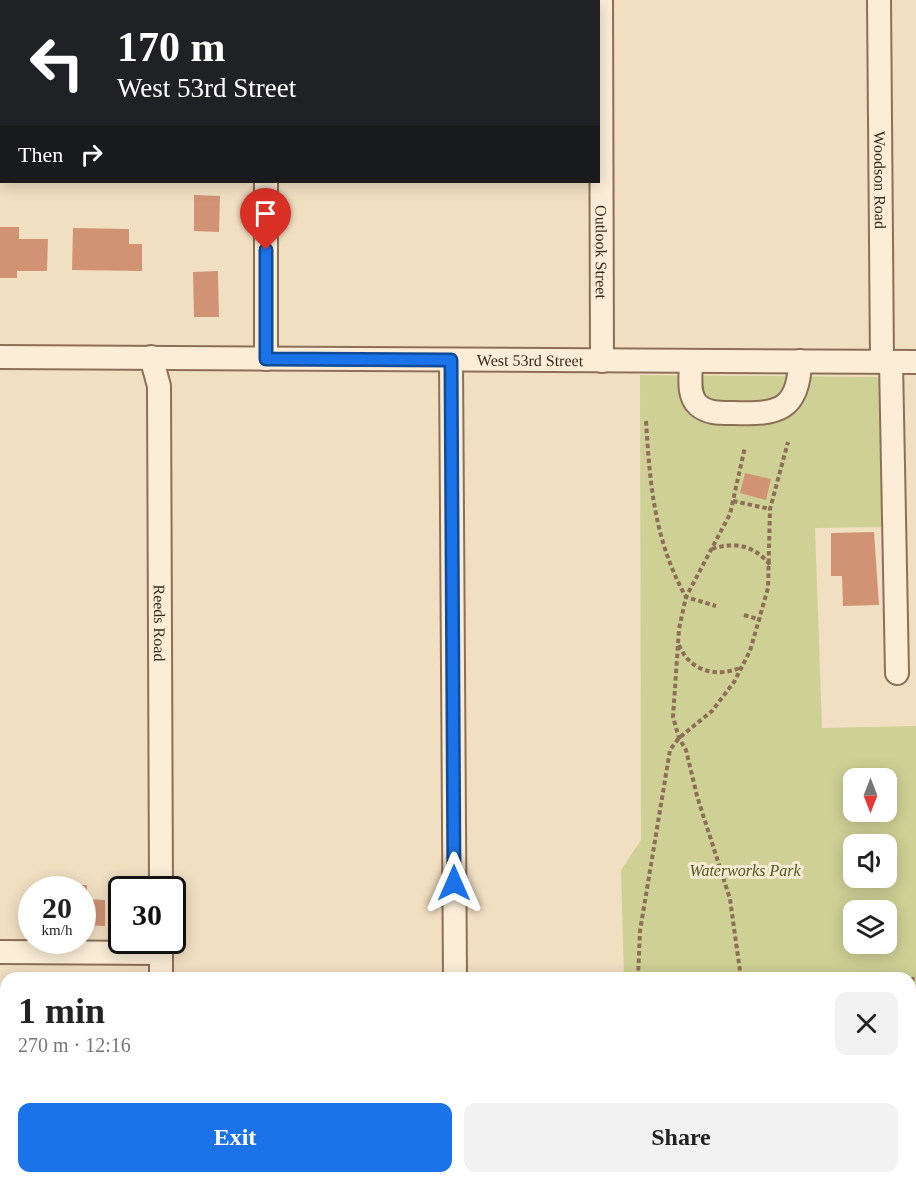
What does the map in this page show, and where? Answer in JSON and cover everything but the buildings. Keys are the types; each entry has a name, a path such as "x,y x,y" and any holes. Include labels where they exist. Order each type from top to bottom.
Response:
{"street":[{"name":"Outlook Street","path":"601,0 602,361"},
{"name":"Woodson Road","path":"879,0 886,361 897,673"},
{"path":"266,183 266,359"},
{"name":"West 53rd Street","path":"0,357 916,362"},
{"name":"Reeds Road","path":"151,357 159,386 161,876"},
{"path":"451,360 455,972"},
{"path":"691,361 690,385 698,405 710,412 761,414 786,405 795,395 800,379 800,361"},
{"path":"0,952 108,949"},
{"path":"161,954 161,972"}],"path":[{"path":"646,421 649,469 661,542 686,597 716,606"},
{"path":"638,972 640,931 649,872 663,807 670,750 679,738 712,711 742,667 761,620 771,566 770,509 788,442"},
{"path":"740,972 730,898 697,796 686,750 679,738 673,717 678,642 686,597 730,514 745,447"},
{"path":"733,501 770,509"},
{"path":"712,549 744,546 757,551 771,566"},
{"path":"744,615 761,620"},
{"path":"678,642 689,662 700,669 724,673 742,667"}],"green space":[{"name":"Waterworks Park","path":"640,375 884,377 886,527 815,528 822,728 916,726 916,972 624,972 621,870 641,840"}],"route":[{"path":"266,250 266,359 451,360 454,883"}]}
